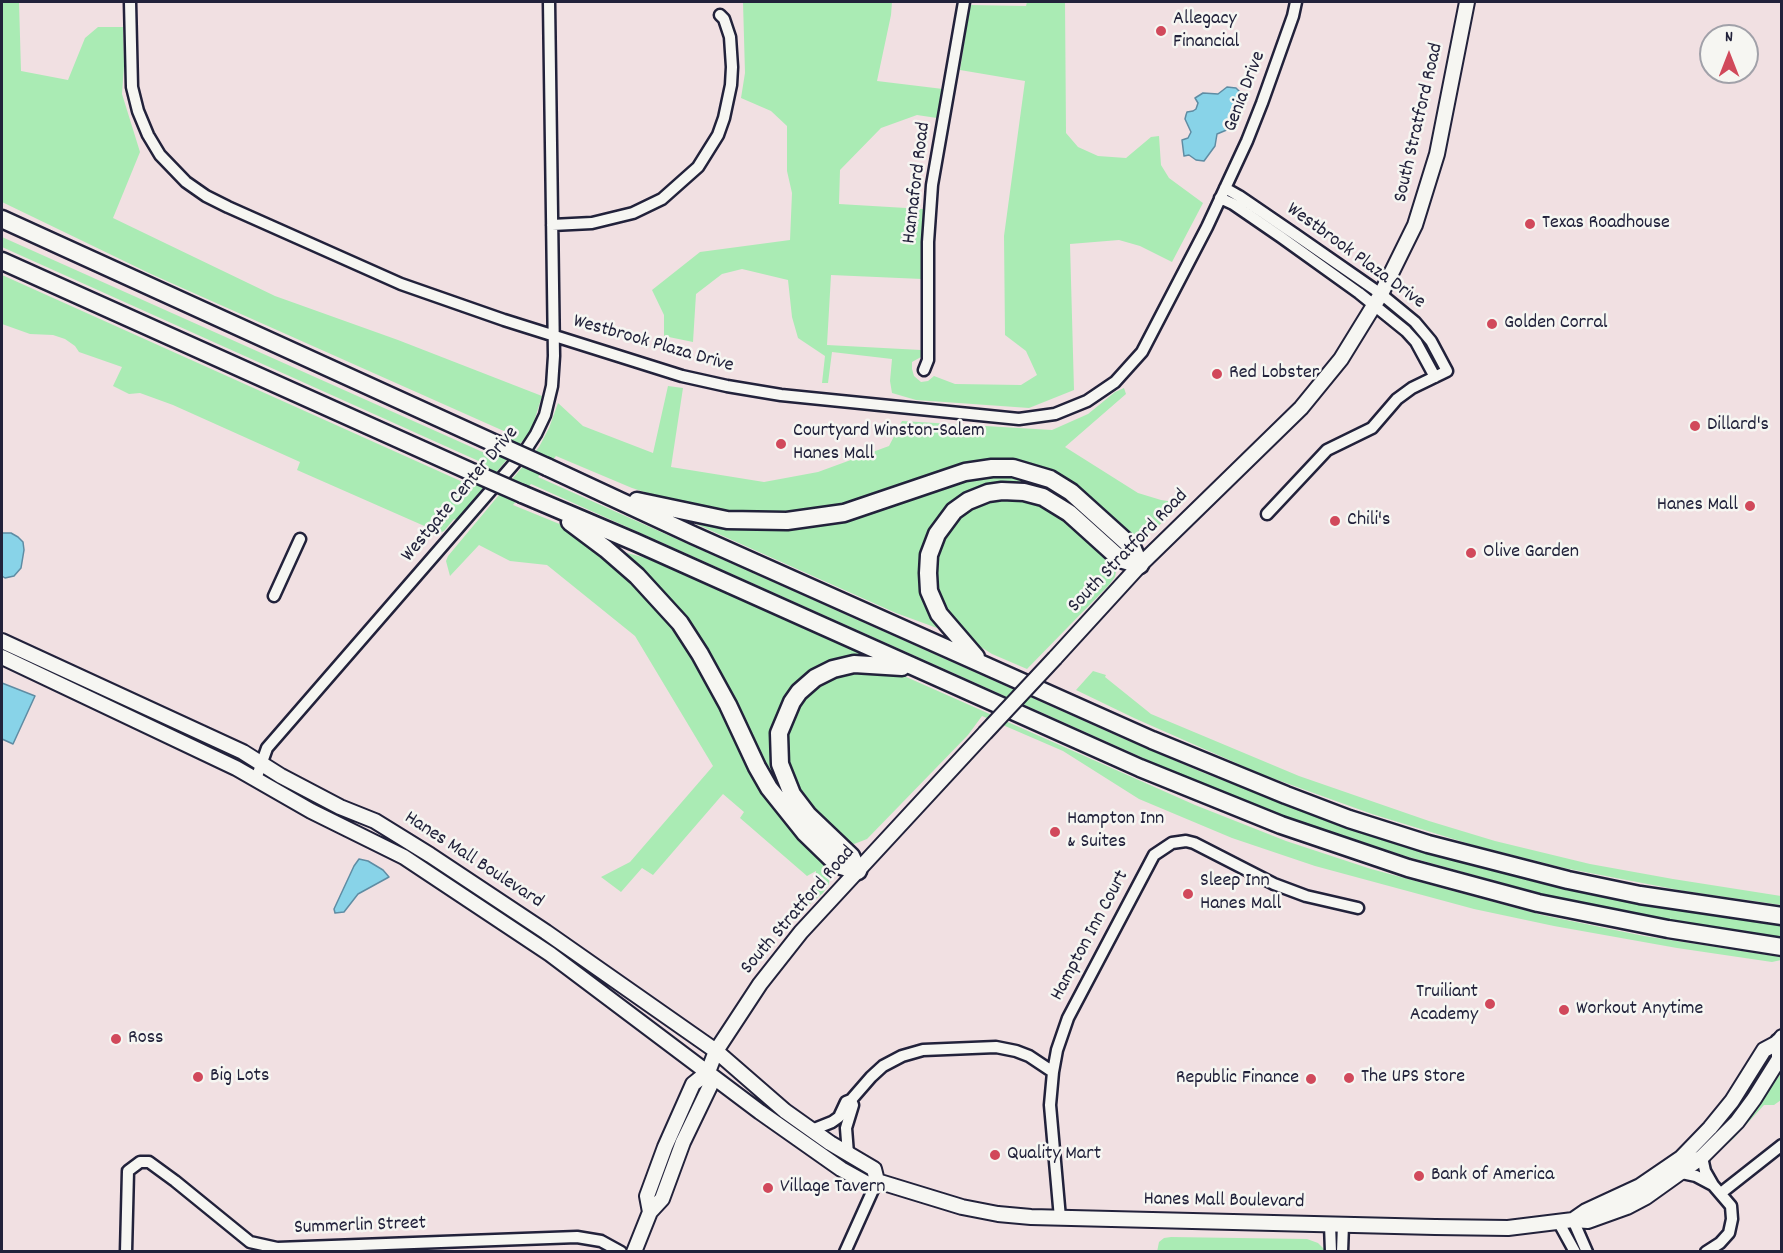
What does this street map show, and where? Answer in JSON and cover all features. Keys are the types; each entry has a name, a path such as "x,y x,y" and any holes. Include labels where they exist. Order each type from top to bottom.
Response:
{"highway":[{"path":"4,220 693,535 1218,769 1372,826 1460,852 1568,880 1640,894 1782,916"},
{"path":"2,261 1140,768 1281,825 1408,868 1538,903 1668,929 1782,946"},
{"path":"607,494 711,518 778,521 844,513 965,472 1013,468 1050,479 1071,492 1132,547 1140,565"},
{"path":"983,665 942,620 935,608 928,585 928,561 935,538 947,520 968,501 995,492 1037,495 1069,513 1120,559 1140,565"},
{"path":"548,506 638,576 680,623 728,705 769,788 805,833 838,865 858,871"},
{"path":"858,871 851,856 808,815 792,795 780,764 778,741 782,723 799,692 814,678 833,669 854,664 920,670"}],"main road":[{"name":"South Stratford Road","path":"634,1251 650,1212 662,1199 683,1142 710,1086 708,1072 716,1051 766,976 801,932 1140,565 1301,408 1341,359 1377,300 1415,225 1437,154 1467,2"},
{"name":"Hanes Mall Boulevard","path":"2,641 222,742 340,807 375,821 546,932 716,1051 785,1111 874,1169 877,1181"},
{"name":"Hanes Mall Boulevard","path":"2,657 256,779 311,811 404,857 549,954 841,1169 868,1184 877,1181 962,1207 998,1214 1060,1218 1509,1228 1573,1220 1588,1221 1627,1207 1682,1173 1702,1157 1737,1122 1754,1099 1779,1059 1781,1041"},
{"name":"Hanes Mall Boulevard","path":"1573,1220 1586,1211 1640,1186 1681,1158 1732,1101 1764,1050 1781,1041"}],"street":[{"name":"Westbrook Plaza Drive","path":"130,2 132,87 138,111 160,155 186,182 206,196 401,284 638,363 727,386 780,395 1007,418 1043,416 1072,408 1111,385 1130,367 1148,343 1222,193 1243,210 1421,329 1447,371 1435,377 1416,342 1377,300"},
{"name":"Westgate Center Drive","path":"256,779 267,748 531,442 542,421 550,399 554,371 549,2"},
{"name":"Hannaford Road","path":"924,370 928,360 928,242 932,185 964,2"},
{"name":"Genia Drive","path":"1222,193 1262,104 1296,2"},
{"path":"552,225 592,223 639,211 674,190 698,167 718,135 728,104 731,85 730,37 724,19 720,15"},
{"path":"1267,514 1327,450 1372,428 1397,399 1412,388 1435,377"},
{"path":"274,596 300,538"},
{"name":"Hampton Inn Court","path":"1060,1218 1050,1118 1053,1072 1061,1037 1068,1018 1154,855 1166,846 1178,842 1194,843 1274,884 1306,896 1359,908"},
{"path":"812,1130 836,1120 846,1102 852,1100 883,1066 902,1056 923,1050 996,1047 1029,1056 1053,1072"},
{"path":"848,1154 846,1128 854,1106 852,1100"},
{"path":"1717,1189 1782,1145"},
{"path":"1702,1157 1705,1171 1731,1206 1729,1233 1720,1243 1706,1251"},
{"name":"Summerlin Street","path":"126,1251 128,1171 140,1162 149,1162 250,1242 277,1250 577,1237 601,1241 621,1251"},
{"path":"1682,1173 1696,1176 1717,1189"},
{"path":"845,1251 877,1181"},
{"path":"1573,1220 1587,1251"},
{"path":"1559,1223 1575,1251"},
{"path":"1331,1251 1337,1224"},
{"path":"1337,1224 1342,1251"}],"green space":[{"path":"2,2 19,2 21,71 68,80 85,38 98,27 123,27 122,94 140,152 113,218 275,296 398,340 542,396 532,428 525,438 456,520 454,519 444,531 435,535 438,532 297,470 300,462 173,405 140,393 129,394 113,386 122,367 79,352 65,339 53,335 30,334 2,324 2,275 465,483 483,463 2,247 2,237 487,454 506,432 151,274 2,202"},
{"path":"743,2 892,2 877,81 943,89 937,118 917,115 881,128 840,170 839,204 923,209 922,279 831,275 827,345 921,350 921,357 912,362 912,369 914,376 921,382 928,381 934,376 955,384 1021,385 1037,375 1026,351 1005,335 1004,236 1025,81 960,70 970,5 1026,6 1027,2 1065,2 1066,133 1078,147 1098,156 1126,158 1151,137 1159,136 1161,165 1169,178 1203,203 1172,262 1140,246 1119,240 1070,244 1074,390 1029,408 916,400 892,393 890,381 892,359 832,352 828,383 822,383 825,356 798,338 792,317 788,280 742,269 722,274 696,294 693,342 664,336 664,315 652,290 700,252 790,240 792,193 787,171 787,126 771,111 741,98 745,73"},
{"path":"668,386 683,388 671,467 764,482 818,472 889,446 902,421 1052,430 1088,414 1115,392 1124,388 1126,394 1065,447 1138,493 1181,503 1153,531 1139,536 1128,532 1062,477 939,474 937,472 832,506 804,511 736,513 688,506 632,488 556,456 538,477 1122,738 1304,812 1374,837 1535,882 1663,908 1781,926 1781,937 1627,913 1565,900 1405,856 1270,811 1179,774 531,484 513,505 562,525 601,550 673,624 709,684 759,787 790,828 827,865 830,875 829,884 823,893 786,924 815,891 816,871 807,876 740,818 744,812 723,794 653,875 642,868 621,892 601,877 630,862 713,766 635,636 547,565 510,561 479,545 450,576 446,561 539,447 558,403 583,426 653,453"},
{"path":"1017,474 1049,487 1048,493 992,486 933,533 937,628 896,613 696,524 698,520 758,527 979,475"},
{"path":"1008,495 1053,508 1117,565 1115,577 1109,585 1027,669 992,654 960,634 936,596 935,549 963,509"},
{"path":"627,553 646,558 861,654 860,659 786,701 779,789 731,695 625,555"},
{"path":"846,669 882,670 904,676 1195,805 1286,841 1371,869 1542,915 1644,936 1781,957 1781,960 1772,962 1677,948 1554,926 1474,909 1315,866 1232,838 1139,799 1063,751 982,716 968,735 867,839 854,844 847,842 807,806 785,767 785,728 808,690"},
{"path":"1093,671 1106,675 1105,677 1151,714 1299,776 1429,821 1495,841 1590,864 1781,896 1781,905 1684,891 1564,868 1473,845 1372,814 1261,774 1076,690"},
{"path":"1781,1073 1781,1100 1774,1105 1764,1105 1714,1156 1710,1162 1715,1178 1707,1163 1708,1158 1757,1107"},
{"path":"1171,1237 1307,1239 1318,1243 1326,1251 1157,1252 1159,1242"}],"water":[{"path":"1227,87 1236,88 1240,92 1240,107 1229,129 1217,134 1215,146 1204,161 1196,160 1189,155 1184,156 1182,140 1188,138 1191,132 1185,119 1187,112 1196,109 1198,103 1195,98 1203,93 1218,94"},
{"path":"2,533 11,533 18,537 23,542 24,550 21,568 14,576 5,578 2,576"},
{"path":"2,683 35,696 13,744 2,739"},
{"path":"359,859 368,861 383,870 389,877 358,894 344,912 335,913 334,909"}],"place":[{"name":"Allegacy Financial","path":"1161,31"},
{"name":"Texas Roadhouse","path":"1530,224"},
{"name":"Golden Corral","path":"1492,324"},
{"name":"Red Lobster","path":"1217,374"},
{"name":"Dillard's","path":"1695,426"},
{"name":"Courtyard Winston-Salem Hanes Mall","path":"781,444"},
{"name":"Hanes Mall","path":"1750,506"},
{"name":"Chili's","path":"1335,521"},
{"name":"Olive Garden","path":"1471,553"},
{"name":"Hampton Inn & Suites","path":"1055,832"},
{"name":"Sleep Inn Hanes Mall","path":"1188,894"},
{"name":"Truiliant Academy","path":"1490,1004"},
{"name":"Workout Anytime","path":"1564,1010"},
{"name":"Ross","path":"116,1039"},
{"name":"Big Lots","path":"198,1077"},
{"name":"The UPS Store","path":"1349,1078"},
{"name":"Republic Finance","path":"1311,1079"},
{"name":"Quality Mart","path":"995,1155"},
{"name":"Bank of America","path":"1419,1176"},
{"name":"Village Tavern","path":"768,1188"}]}
